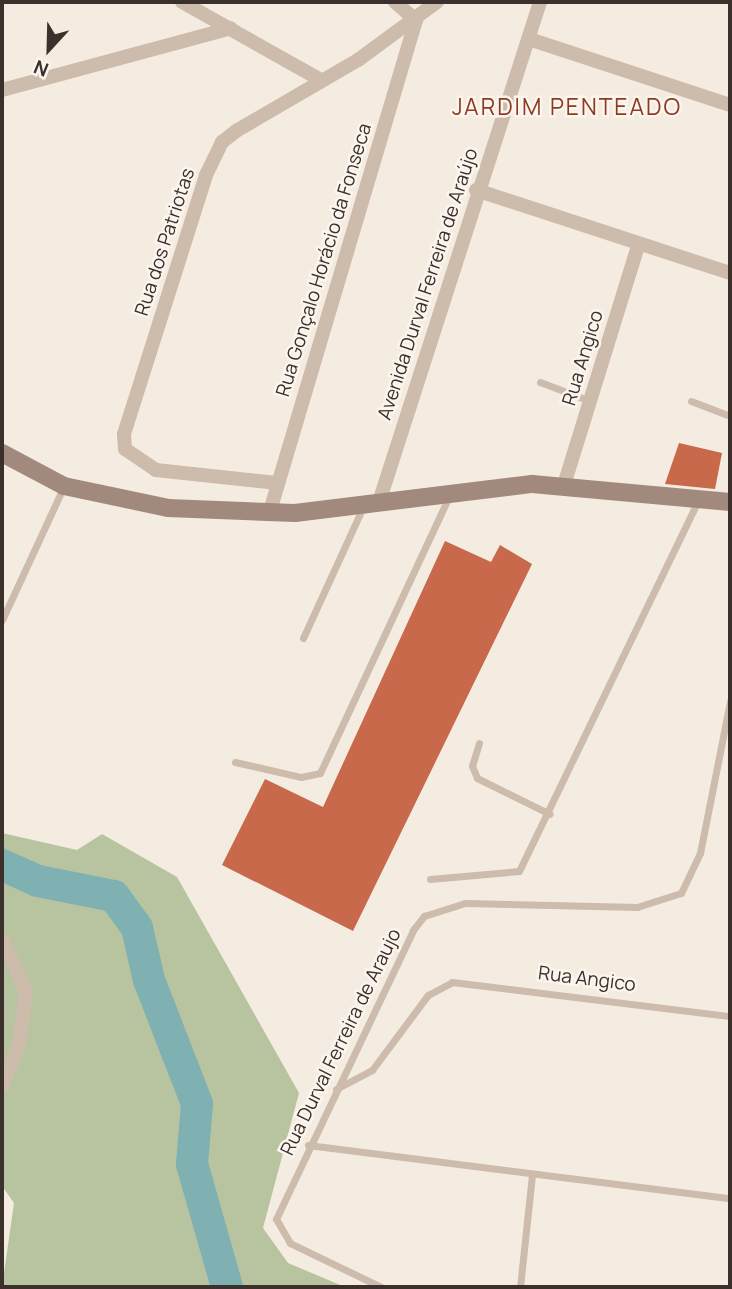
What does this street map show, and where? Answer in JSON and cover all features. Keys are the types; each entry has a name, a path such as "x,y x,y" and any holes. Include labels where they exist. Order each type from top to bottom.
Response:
{"street":[{"path":"182,2 321,80"},
{"path":"395,2 416,20"},
{"name":"Rua dos Patriotas","path":"277,483 156,470 136,462 125,449 124,434 213,158 236,131 416,20 437,2"},
{"name":"Avenida Durval Ferreira de Araújo","path":"373,499 541,2"},
{"name":"Rua Gonçalo Horácio da Fonseca","path":"270,511 416,20"},
{"path":"2,90 231,28"},
{"path":"529,39 730,105"},
{"path":"476,190 730,273"},
{"name":"Rua Angico","path":"564,485 639,243"},
{"path":"2,453 64,486 167,508 270,511 373,499 564,485 730,502"},
{"path":"2,939 26,992 19,1045 2,1086"}],"lane":[{"path":"540,382 590,401"},
{"path":"691,401 730,416"},
{"path":"2,620 64,486"},
{"path":"235,762 300,777 320,773 449,495"},
{"path":"430,879 519,872 550,814 699,498"},
{"path":"303,638 373,499"},
{"name":"Rua Durval Ferreira de Araujo","path":"381,1287 278,1230 279,1202 424,916 465,903 637,907 681,893 700,853 730,701"},
{"path":"479,743 472,766 477,778 550,814"},
{"name":"Rua Angico","path":"336,1089 372,1070 439,986 452,982 730,1016"},
{"path":"308,1145 730,1198"},
{"path":"520,1287 532,1174"}],"green space":[{"path":"2,833 77,850 102,834 177,877 299,1093 263,1228 288,1263 345,1287 2,1287 14,1203 2,1186"}],"building":[{"path":"679,443 722,453 715,489 665,484"},
{"path":"445,541 491,562 500,545 532,564 353,931 222,865 265,779 323,807"}],"waterway":[{"path":"2,865 38,881 114,896 137,928 149,980 197,1104 192,1164 227,1287"}],"district":[{"name":"JARDIM PENTEADO","path":"567,106"}]}
